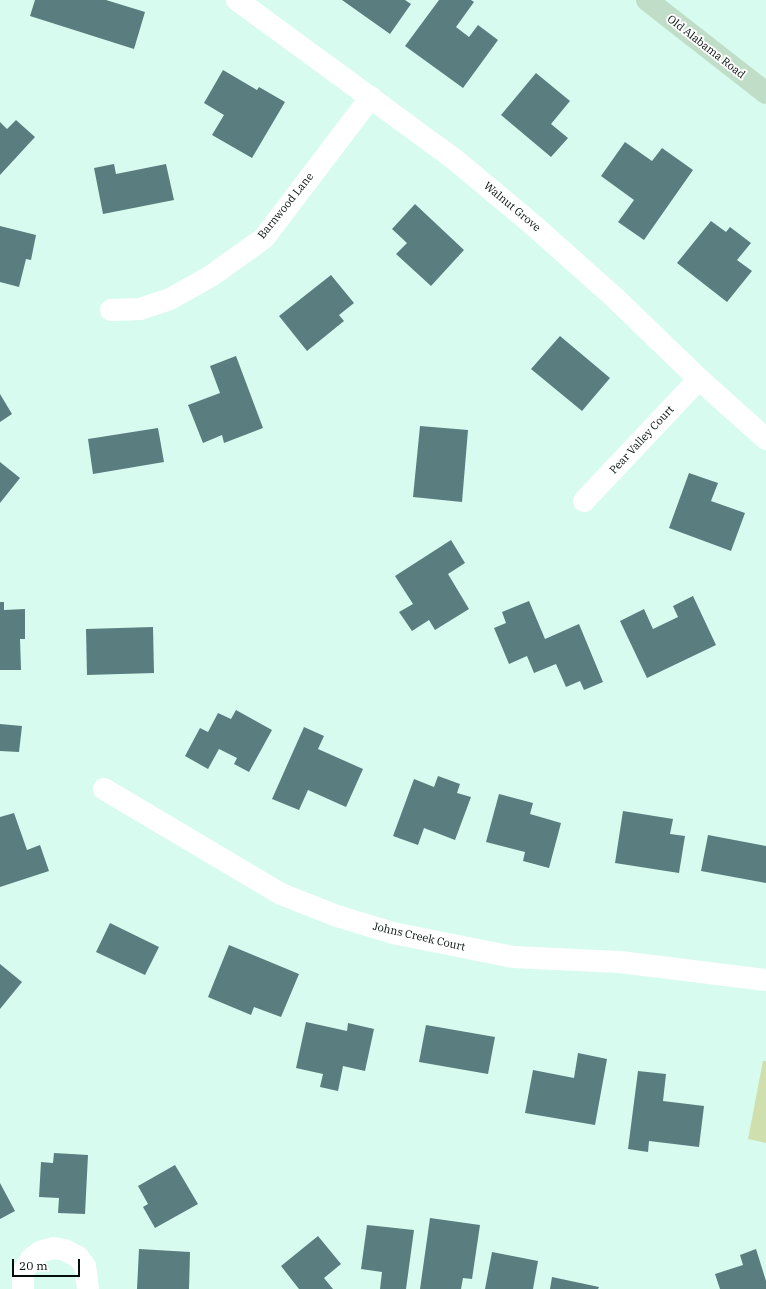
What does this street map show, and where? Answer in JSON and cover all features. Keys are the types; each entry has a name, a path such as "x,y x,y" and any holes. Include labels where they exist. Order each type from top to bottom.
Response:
{"main road":[{"name":"Old Alabama Road","path":"647,0 766,93"}],"street":[{"name":"Walnut Grove","path":"237,0 454,159 532,224 615,298 699,379 766,439"},
{"name":"Barnwood Lane","path":"111,310 140,309 170,299 211,276 264,238 371,97"},
{"name":"Pear Valley Court","path":"584,501 699,379"},
{"name":"Johns Creek Court","path":"104,789 281,894 337,916 393,934 513,958 620,962 766,980"},
{"path":"23,1289 23,1272 31,1259 40,1252 53,1248 65,1250 78,1257 85,1266 88,1289"}],"green space":[{"path":"763,1061 766,1061 766,1143 748,1139"}],"building":[{"path":"35,0 106,0 145,12 134,49 30,16"},
{"path":"342,0 405,0 411,4 390,34"},
{"path":"439,0 471,0 474,2 456,27 469,37 478,25 498,40 463,88 405,46"},
{"path":"223,70 257,90 259,87 285,102 252,158 212,135 224,115 204,103"},
{"path":"536,73 570,101 551,124 568,138 551,157 501,115"},
{"path":"16,120 35,137 0,175 0,122 7,129"},
{"path":"625,142 652,161 662,148 693,170 644,240 618,222 634,200 601,176"},
{"path":"114,164 116,174 166,164 174,200 103,214 94,168"},
{"path":"415,204 464,250 431,286 396,254 407,243 392,229"},
{"path":"711,221 726,232 730,227 751,243 737,260 752,271 727,302 677,263"},
{"path":"0,226 36,235 31,260 26,259 19,287 0,282"},
{"path":"331,275 354,303 339,315 344,321 307,351 279,316"},
{"path":"560,336 610,378 582,411 531,369"},
{"path":"236,356 263,428 224,443 222,435 203,443 188,405 220,393 210,366"},
{"path":"0,394 12,414 0,422"},
{"path":"420,426 468,430 462,502 413,497"},
{"path":"158,428 164,462 93,474 88,439"},
{"path":"0,462 20,478 0,503"},
{"path":"689,473 718,483 711,501 745,513 731,551 669,528"},
{"path":"451,540 465,563 448,574 469,609 435,630 429,620 412,631 399,612 413,604 395,576"},
{"path":"693,596 716,645 647,678 620,621 644,609 653,629 678,617 673,606"},
{"path":"529,601 545,639 579,624 603,682 584,690 580,681 566,687 556,664 534,673 527,656 509,664 494,628 506,623 502,612"},
{"path":"0,602 4,602 4,610 25,609 25,639 20,639 21,670 0,670"},
{"path":"153,627 154,673 87,675 86,629"},
{"path":"236,710 272,730 249,772 234,764 237,758 219,749 208,769 185,756 200,728 208,732 218,713 231,719"},
{"path":"0,724 22,726 19,752 0,751"},
{"path":"304,727 324,736 318,749 363,769 346,807 308,790 299,810 272,799"},
{"path":"438,776 460,784 457,793 471,797 455,840 424,828 418,845 393,836 414,779 434,787"},
{"path":"499,794 533,803 530,814 561,823 549,868 523,861 525,852 486,842"},
{"path":"623,811 673,819 670,834 685,836 679,873 615,863"},
{"path":"14,813 27,850 40,845 49,871 0,887 0,817"},
{"path":"708,835 766,846 766,883 701,871"},
{"path":"110,923 159,947 145,975 96,952"},
{"path":"229,945 299,974 281,1017 254,1007 251,1015 208,997"},
{"path":"0,964 22,982 0,1009"},
{"path":"306,1022 347,1031 348,1023 374,1029 365,1071 343,1066 338,1091 320,1087 323,1074 296,1068"},
{"path":"426,1025 495,1037 488,1074 419,1062"},
{"path":"578,1053 607,1059 595,1125 525,1113 533,1070 574,1078"},
{"path":"638,1071 666,1074 663,1101 704,1106 699,1147 649,1141 648,1152 628,1149"},
{"path":"54,1153 88,1155 85,1214 58,1213 59,1198 39,1197 41,1162 53,1163"},
{"path":"175,1165 198,1204 155,1228 143,1207 148,1204 138,1186"},
{"path":"0,1183 15,1211 0,1219"},
{"path":"430,1218 480,1225 472,1279 463,1278 461,1289 420,1289"},
{"path":"367,1225 414,1230 406,1289 380,1289 382,1272 361,1269"},
{"path":"318,1236 341,1264 324,1278 333,1289 299,1289 281,1266"},
{"path":"139,1249 190,1252 189,1289 137,1289"},
{"path":"756,1249 766,1281 766,1289 720,1289 715,1274 743,1265 740,1255"},
{"path":"492,1252 538,1261 533,1289 485,1289"},
{"path":"552,1277 599,1287 598,1289 550,1289"}]}
